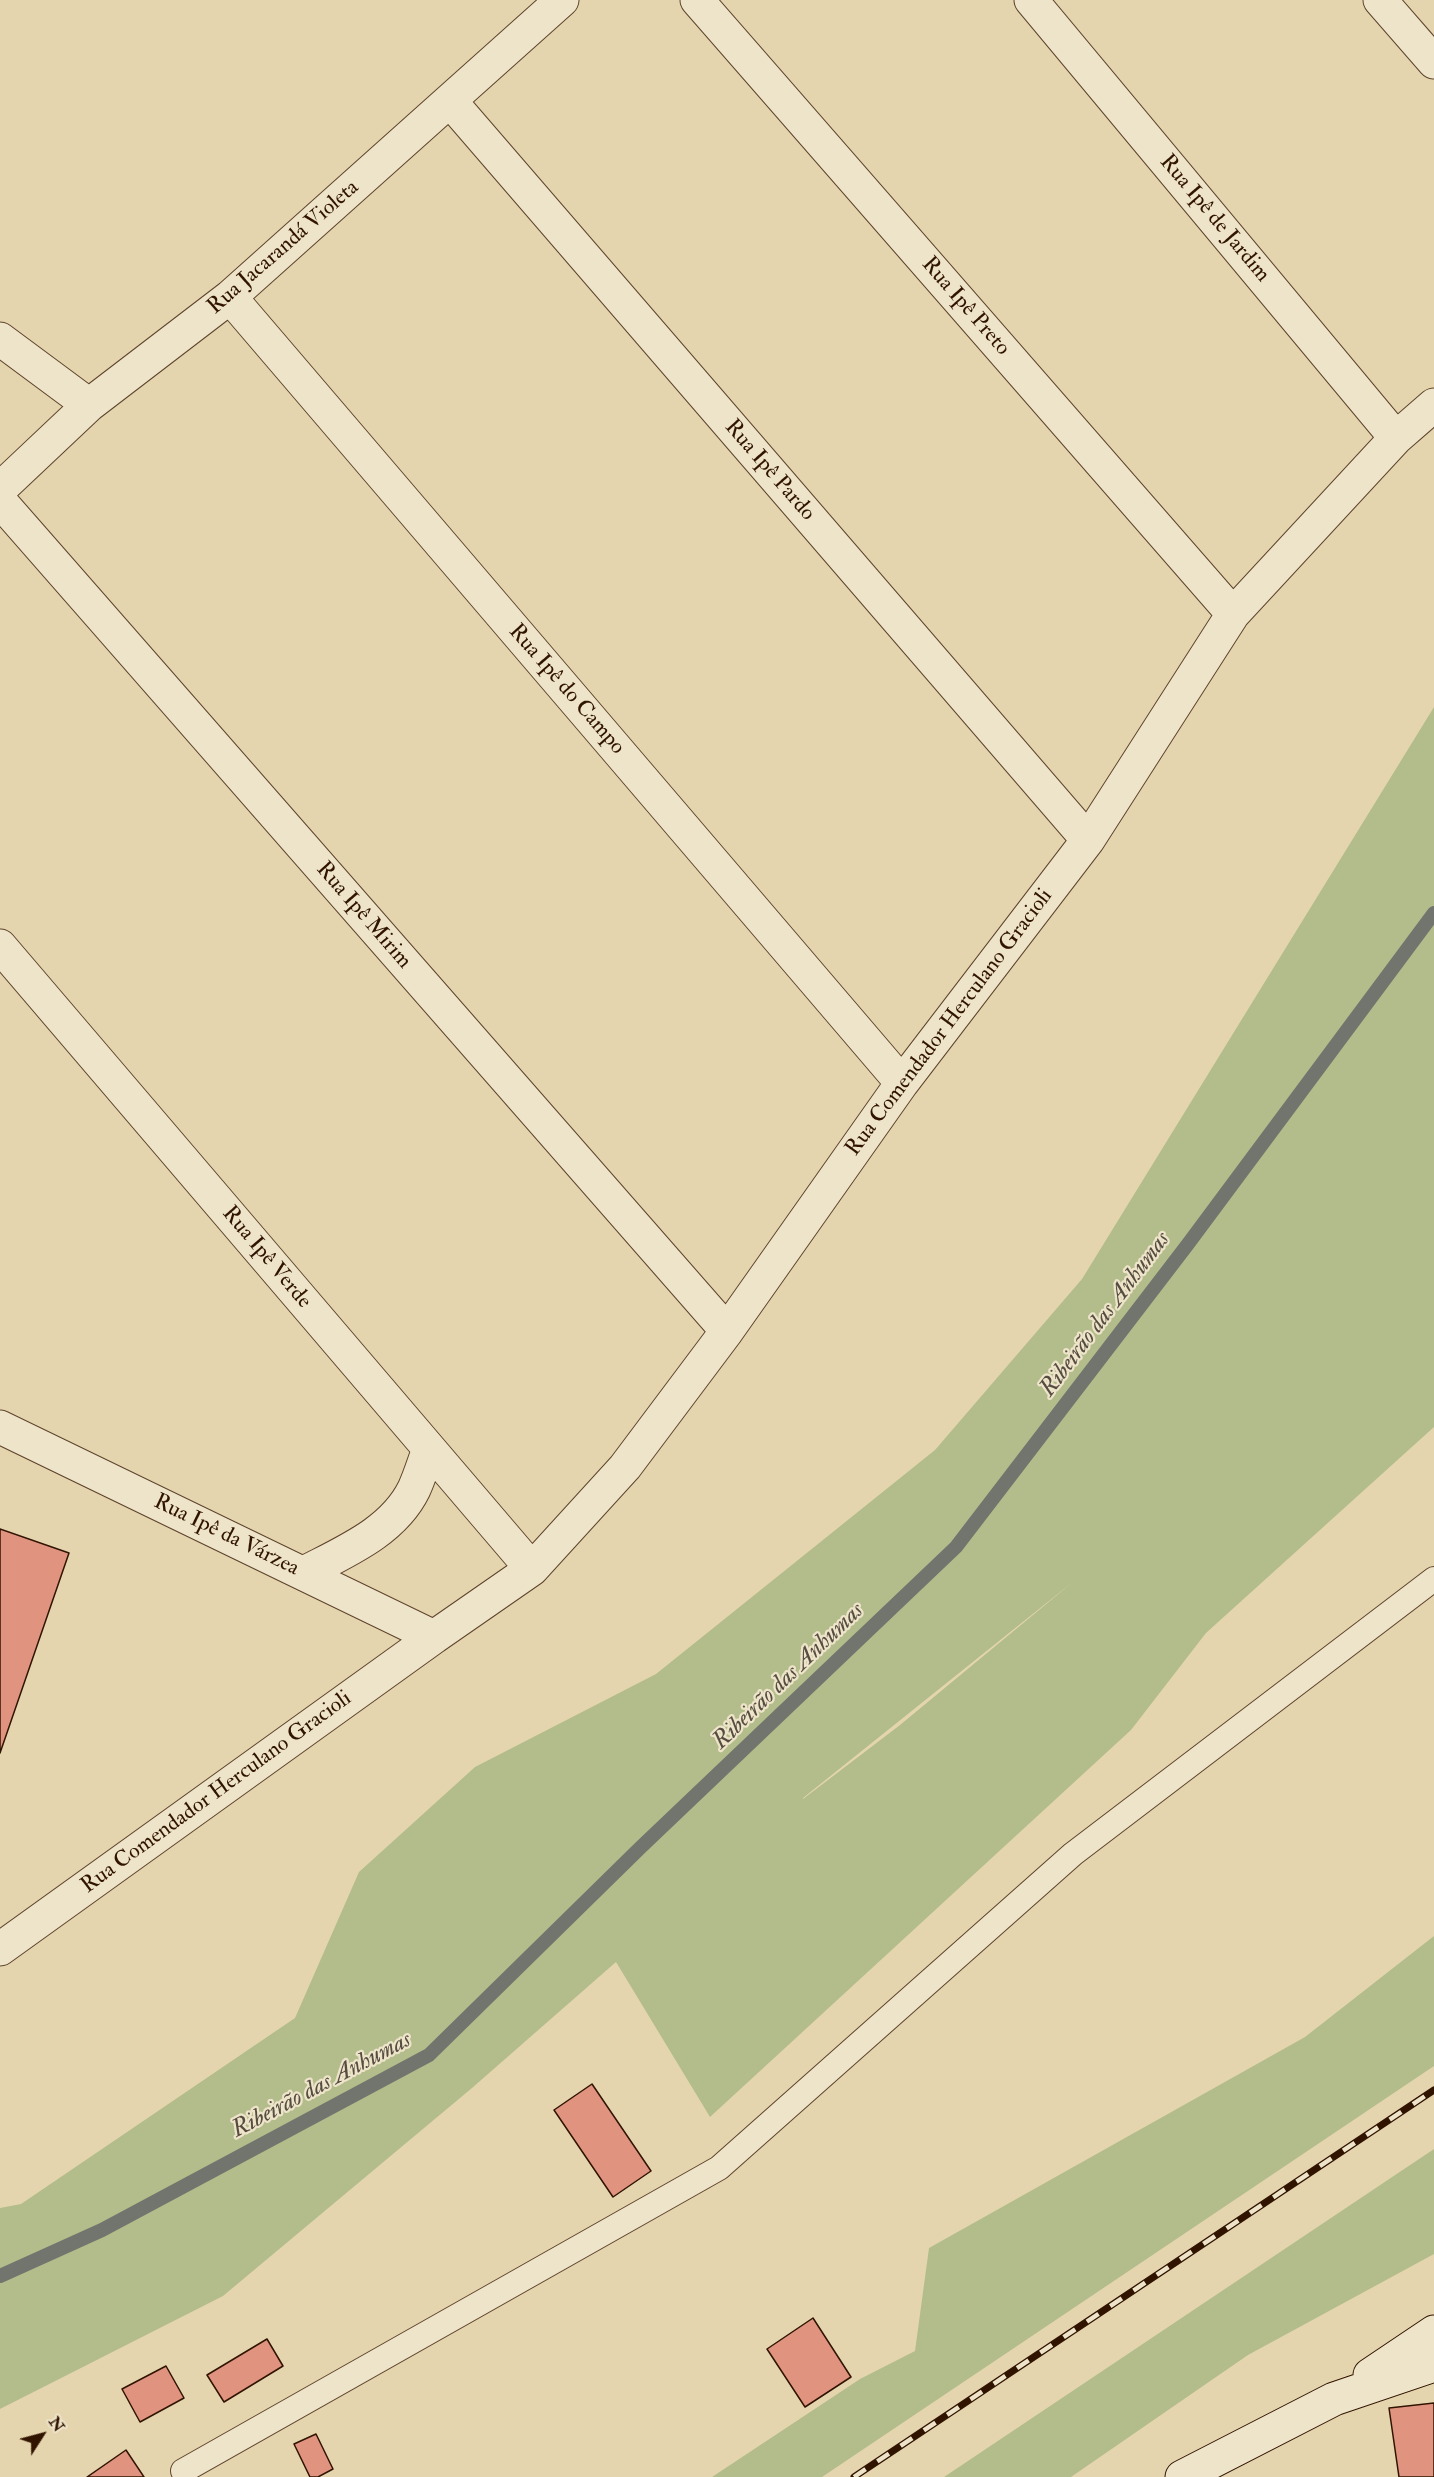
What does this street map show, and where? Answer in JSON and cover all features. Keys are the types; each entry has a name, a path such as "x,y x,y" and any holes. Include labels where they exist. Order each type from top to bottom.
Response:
{"street":[{"name":"Rua Jacarandá Violeta","path":"0,489 89,405 230,297 451,102 562,0"},
{"name":"Rua Ipê Preto","path":"697,0 1233,614"},
{"name":"Rua Ipê de Jardim","path":"1031,0 1396,438"},
{"path":"1380,0 1434,62"},
{"name":"Rua Ipê Pardo","path":"451,102 1088,840"},
{"name":"Rua Ipê do Campo","path":"230,297 903,1083"},
{"path":"0,339 89,405"},
{"name":"Rua Comendador Herculano Gracioli","path":"0,1949 442,1631 532,1569 625,1467 727,1331 903,1083 1088,840 1233,614 1396,438 1434,405"},
{"name":"Rua Ipê Mirim","path":"0,501 727,1331"},
{"name":"Rua Ipê Verde","path":"0,946 532,1569"},
{"name":"Rua Ipê da Várzea","path":"0,1427 304,1573 442,1631"},
{"path":"304,1573 362,1542 392,1519 414,1490 429,1449"},
{"path":"1182,2477 1334,2399 1434,2332"},
{"path":"1334,2399 1434,2365"}],"lane":[{"path":"183,2470 720,2168 1073,1854 1434,1578"}],"green space":[{"path":"1434,707 1434,1427 1206,1633 1131,1730 710,2117 616,1962 472,2088 223,2296 0,2409 0,2208 21,2204 295,2018 359,1872 475,1767 656,1674 935,1450 1082,1279","holes":["1074,1581 900,1725 803,1799"]},
{"path":"1434,1936 1434,2066 822,2477 712,2477 860,2379 915,2351 929,2248 1305,2037"},
{"path":"1434,2149 1434,2254 1248,2355 1071,2477 944,2477"}],"building":[{"path":"0,1529 69,1553 0,1753"},
{"path":"592,2084 651,2171 613,2197 554,2110"},
{"path":"813,2318 851,2377 805,2407 767,2349"},
{"path":"267,2339 283,2366 224,2402 207,2375"},
{"path":"166,2366 184,2398 140,2422 122,2389"},
{"path":"1434,2403 1434,2477 1399,2477 1389,2408"},
{"path":"316,2434 333,2469 318,2477 310,2477 294,2444"},
{"path":"126,2450 144,2477 87,2477"}],"waterway":[{"name":"Ribeirão das Anhumas","path":"0,2276 102,2230 429,2055 641,1847 956,1547 1188,1244 1434,913"}],"railway":[{"path":"854,2477 1434,2090"}]}
